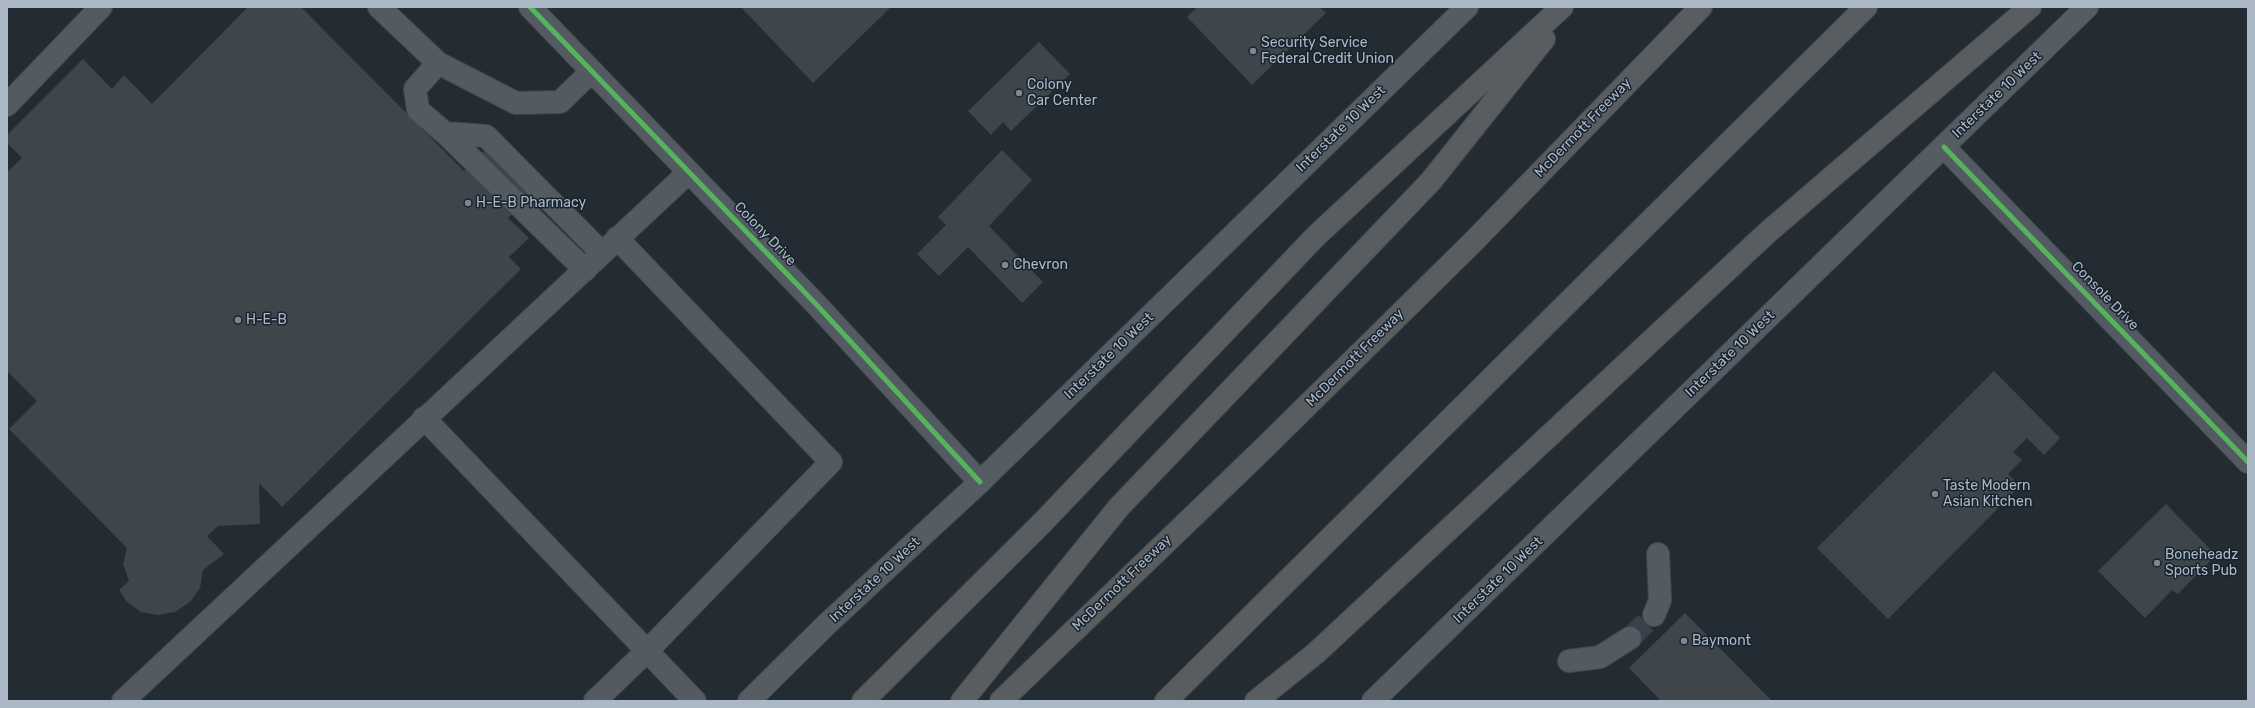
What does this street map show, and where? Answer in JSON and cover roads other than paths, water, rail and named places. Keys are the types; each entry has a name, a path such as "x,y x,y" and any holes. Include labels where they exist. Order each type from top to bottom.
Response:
{"highway":[{"path":"863,701 1042,523 1316,236 1562,7"},
{"path":"962,701 1119,507 1431,180 1570,7"},
{"name":"McDermott Freeway","path":"1001,701 1262,450 1467,247 1701,7"},
{"path":"1166,701 1866,7"},
{"path":"1256,701 1316,653 1768,232 2030,7"}],"main road":[{"name":"Interstate 10 West","path":"748,701 827,624 980,482 1467,7"},
{"name":"Interstate 10 West","path":"1373,701 2087,7"}],"street":[{"path":"7,106 101,7"},
{"path":"379,7 438,63 516,104 560,102 592,72"},
{"name":"Colony Drive","path":"530,7 814,302 980,482"},
{"path":"438,63 415,89 418,110 445,133 584,270"},
{"path":"445,133 486,136 602,253"},
{"name":"Console Drive","path":"1944,147 2248,462"},
{"path":"123,701 424,418 689,172"},
{"path":"595,701 647,651 831,462 617,238"},
{"path":"424,418 695,701"},
{"path":"1654,615 1660,600 1658,554"},
{"path":"1569,661 1600,657 1630,638"}],"tunnel":[{"path":"1630,638 1654,615"}],"place":[{"name":"Security Service Federal Credit Union","path":"1253,51"},
{"name":"Colony Car Center","path":"1019,93"},
{"name":"H-E-B Pharmacy","path":"468,203"},
{"name":"Chevron","path":"1005,265"},
{"name":"H-E-B","path":"238,320"},
{"name":"Taste Modern Asian Kitchen","path":"1935,494"},
{"name":"Boneheadz Sports Pub","path":"2157,563"},
{"name":"Baymont","path":"1684,641"}]}
